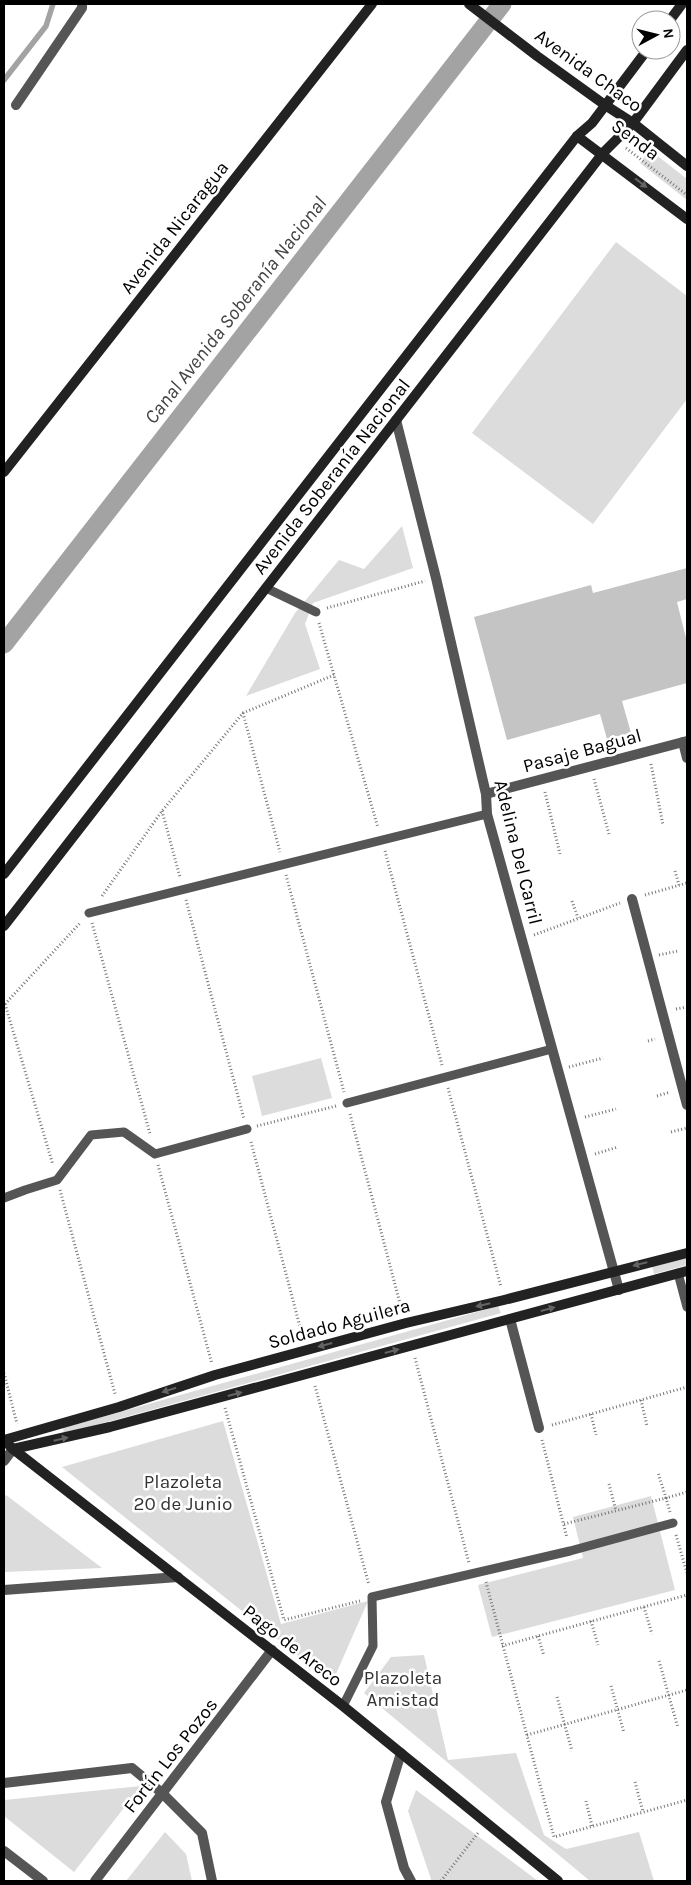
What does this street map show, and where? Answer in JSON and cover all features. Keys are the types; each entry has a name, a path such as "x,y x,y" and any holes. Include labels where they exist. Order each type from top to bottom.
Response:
{"street":[{"path":"16,105 82,8 82,4"},
{"name":"Avenida Nicaragua","path":"4,472 372,4"},
{"name":"Avenida Chaco","path":"470,4 537,56 633,124 687,166"},
{"name":"Avenida Soberanía Nacional","path":"4,926 603,153 633,124 687,50"},
{"name":"Avenida Soberanía Nacional","path":"4,874 577,136 592,123 639,60"},
{"path":"577,136 603,153 687,219"},
{"name":"Adelina Del Carril","path":"396,420 436,578 486,794 488,814 619,1290"},
{"path":"685,742 687,758"},
{"name":"Pasaje Bagual","path":"486,794 685,742"},
{"path":"632,899 687,1105"},
{"name":"Soldado Aguilera","path":"4,1440 119,1407 215,1375 406,1323 504,1300 687,1252"},
{"path":"4,1461 13,1449 110,1427 683,1272"},
{"path":"510,1319 539,1428"},
{"name":"Pago de Areco","path":"4,1440 13,1449 402,1753 558,1881"},
{"path":"4,1590 178,1577"},
{"name":"Fortín Los Pozos","path":"95,1881 272,1650"},
{"path":"402,1753 386,1802 404,1868 411,1881"},
{"path":"4,1783 132,1768 202,1833 212,1881"},
{"path":"4,1851 43,1881"}],"lane":[{"path":"266,588 316,612"},
{"path":"90,913 488,814"},
{"path":"347,1103 552,1049"},
{"path":"4,1198 57,1180 91,1135 124,1132 155,1154 247,1129"},
{"path":"683,1272 687,1307"},
{"path":"342,1706 373,1646 372,1598 570,1551 673,1523"}],"path":[{"name":"Senda","path":"617,141 687,195"},
{"path":"436,578 316,612 382,840 504,1300"},
{"path":"119,1407 57,1180 5,1004 90,913 162,811 243,713 334,676"},
{"path":"243,713 406,1323"},
{"path":"648,751 663,825"},
{"path":"590,766 609,834"},
{"path":"542,779 560,854"},
{"path":"162,811 306,1350"},
{"path":"674,871 679,885"},
{"path":"522,939 632,899 687,883"},
{"path":"572,901 578,918"},
{"path":"90,913 215,1375"},
{"path":"558,1070 602,1058"},
{"path":"247,1129 347,1103"},
{"path":"572,1121 616,1109"},
{"path":"671,1132 687,1128"},
{"path":"582,1157 618,1148"},
{"path":"412,1346 472,1573"},
{"path":"4,1373 20,1436"},
{"path":"222,1397 284,1620 372,1598 312,1373"},
{"path":"570,1551 539,1428 687,1387"},
{"path":"641,1400 647,1426"},
{"path":"591,1414 596,1435"},
{"path":"564,1524 666,1498 658,1473"},
{"path":"609,1484 616,1511"},
{"path":"681,1551 687,1549"},
{"path":"484,1571 502,1646 554,1836 687,1800"},
{"path":"502,1646 687,1595"},
{"path":"644,1606 652,1634"},
{"path":"591,1621 598,1644"},
{"path":"538,1636 544,1656"},
{"path":"659,1661 678,1728"},
{"path":"611,1686 619,1709 624,1733"},
{"path":"526,1735 687,1690"},
{"path":"557,1698 572,1751"},
{"path":"635,1782 643,1812"},
{"path":"586,1801 592,1826"},
{"path":"441,1881 486,1822"}],"green space":[{"path":"650,150 687,179 687,200 640,163"},
{"path":"616,242 687,296 687,399 593,524 472,433"},
{"path":"402,526 413,568 313,603 305,624 320,669 246,696 295,613 339,560 364,569"},
{"path":"321,1058 332,1098 262,1116 252,1076"},
{"path":"687,1257 687,1265 654,1274 652,1266"},
{"path":"498,1306 501,1313 64,1434 63,1428"},
{"name":"Plazoleta 20 de Junio","path":"223,1421 281,1624 368,1601 332,1683 62,1467"},
{"path":"6,1495 102,1568 4,1572 4,1497"},
{"path":"651,1496 675,1590 492,1637 478,1585 583,1558 573,1517"},
{"name":"Plazoleta Amistad","path":"424,1655 448,1760 516,1753 544,1835 566,1849 639,1832 654,1881 590,1881 364,1693 391,1657"},
{"path":"141,1786 74,1872 4,1816 4,1800"},
{"path":"416,1790 538,1881 430,1881 431,1879 408,1811"},
{"path":"165,1832 186,1854 192,1881 126,1881"}],"building":[{"path":"687,568 687,599 677,602 687,642 687,683 622,701 631,733 607,739 600,714 507,740 474,617 591,585 593,593"}],"waterway":[{"path":"4,80 46,26 53,4"},
{"name":"Canal Avenida Soberanía Nacional","path":"4,644 502,4"}]}
